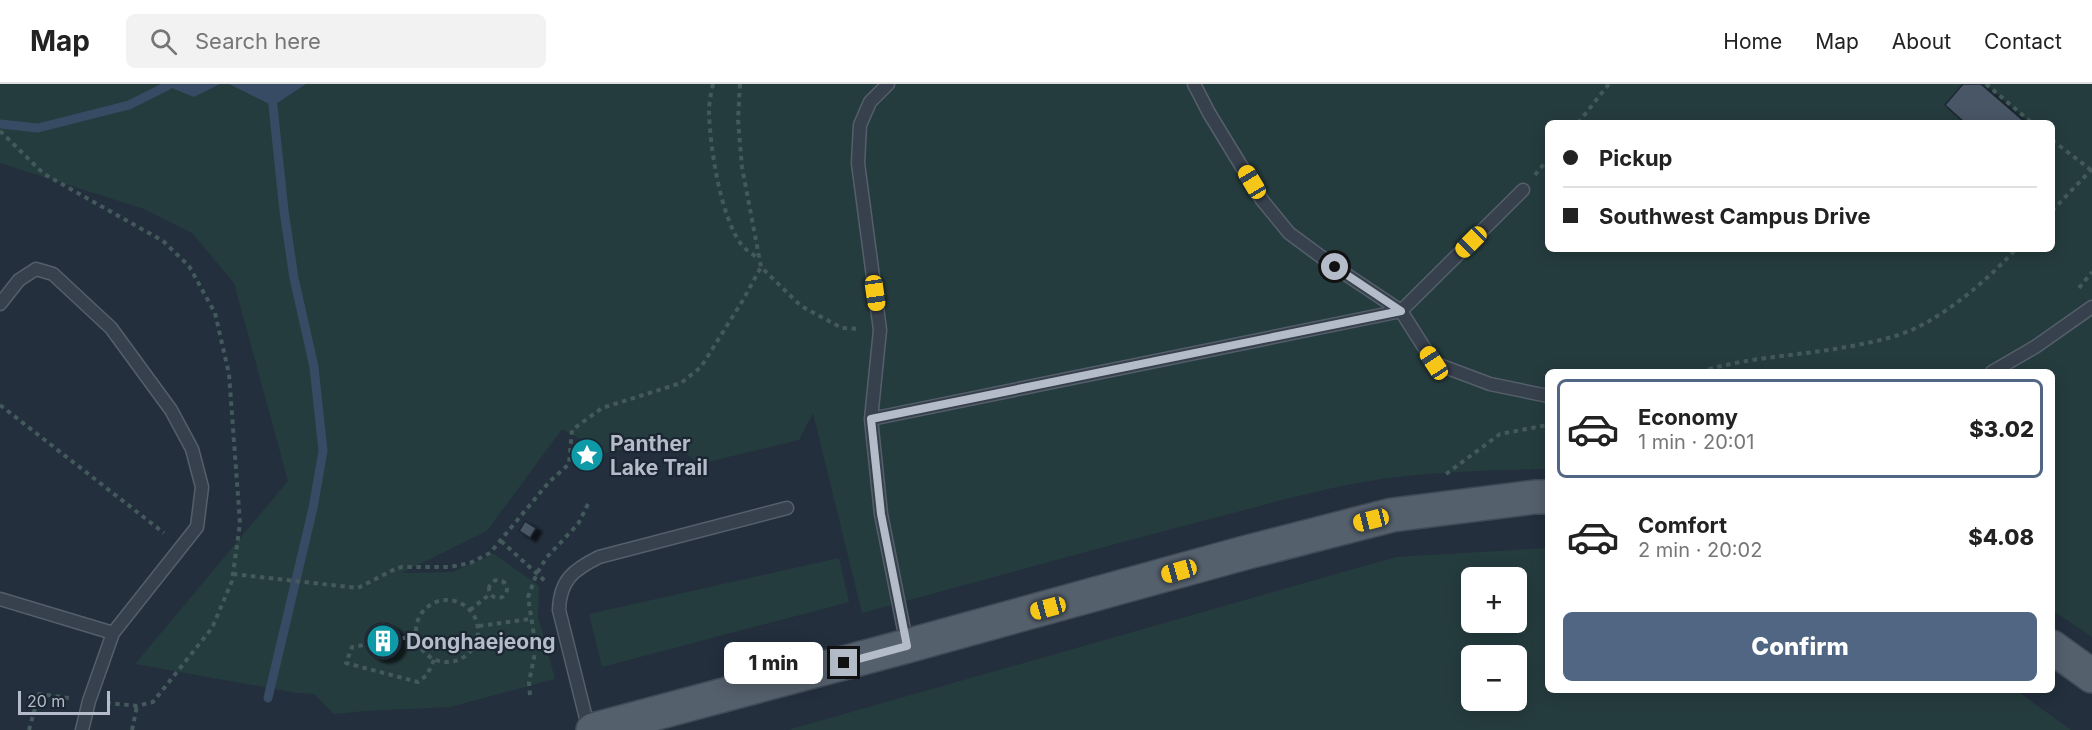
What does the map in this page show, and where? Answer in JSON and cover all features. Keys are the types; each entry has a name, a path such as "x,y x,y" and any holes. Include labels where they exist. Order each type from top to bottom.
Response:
{"main road":[{"path":"591,730 1392,515 1545,497"},
{"path":"2055,649 2092,676"}],"lane":[{"path":"888,84 870,102 860,125 858,163 880,330 871,419 881,514 907,646"},
{"path":"1194,84 1262,200 1289,232 1335,267 1401,311 1434,363 1490,384 1545,395"},
{"path":"871,419 1401,311 1523,190"},
{"path":"0,304 19,280 36,268 53,274 111,328 171,410 192,449 202,487 197,527 113,633 89,701 82,730"},
{"path":"1997,369 2035,347 2092,307"},
{"path":"591,730 559,610 559,595 566,581 578,567 599,557 787,508"},
{"path":"0,599 113,633"}],"path":[{"path":"712,84 709,110 711,142 723,203 741,245 759,259"},
{"path":"740,84 738,120 742,166 761,267 801,306 842,328 880,330"},
{"path":"1580,120 1609,84"},
{"path":"1986,84 2028,120"},
{"path":"2055,142 2092,169 2055,208"},
{"path":"1714,369 1881,339 1918,327 1959,302 1997,270 2013,252"},
{"path":"233,574 349,589 365,585 395,568 464,565 490,553 549,482 569,464 572,430 602,408 681,383 701,367 761,267"},
{"path":"0,405 181,547"},
{"path":"1443,476 1500,434 1545,426"},
{"path":"501,541 559,595"},
{"path":"499,579 506,583 508,590 504,597 496,598 490,594 488,588 492,580 499,579"},
{"path":"470,610 490,594"},
{"path":"442,600 455,600 470,610 479,626 478,639 473,649 464,658 452,662 434,660 420,648 416,636 417,624 422,613 431,604 442,600"},
{"path":"479,626 530,619"},
{"path":"416,636 352,647 346,663 418,682 427,675 434,660"},
{"path":"132,730 137,706"}],"green space":[{"path":"0,84 161,84 194,97 220,84 229,84 273,106 306,84 2092,84 2092,637 2055,612 2055,369 1545,369 1545,469 1436,473 1347,485 1153,534 862,613 813,413 799,440 699,464 667,438 605,453 562,429 487,531 401,573 452,572 494,554 539,586 538,617 555,679 450,707 334,714 314,694 297,693 135,664 288,481 234,283 192,233 144,209 0,163"},
{"path":"1545,548 1545,693 2020,693 2071,730 788,730 1396,557"},
{"path":"839,558 849,602 602,667 589,614"}],"water":[{"path":"161,84 220,84 194,97"},
{"path":"229,84 306,84 273,106"}],"building":[{"path":"1963,84 1981,84 2023,120 1962,120 1945,105"},
{"path":"525,521 536,528 530,538 519,531"},
{"name":"Donghaejeong","path":"383,623 396,628 401,641 396,654 383,659 370,654 365,641 370,628"}],"waterway":[{"path":"0,124 38,128 129,105 167,86"},
{"path":"268,698 313,508 323,451 314,367 294,278 284,211 273,106"}],"place":[{"name":"Panther Lake Trail","path":"587,455"},
{"name":"Donghaejeong","path":"383,641"}],"route":[{"path":"844,663 907,646 881,514 871,419 1401,311 1335,267"}]}
